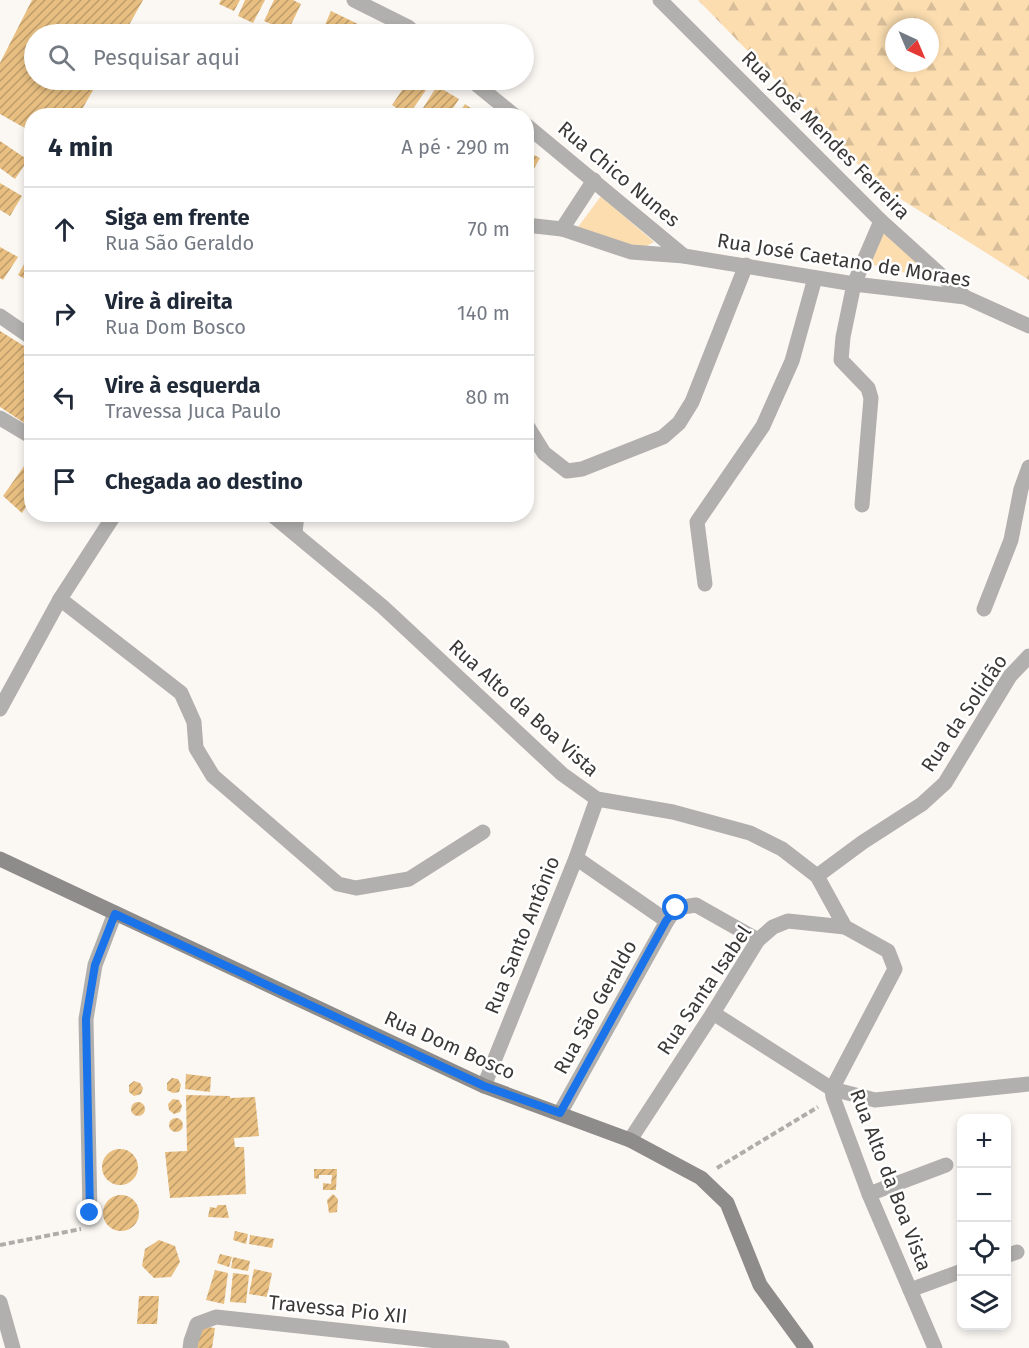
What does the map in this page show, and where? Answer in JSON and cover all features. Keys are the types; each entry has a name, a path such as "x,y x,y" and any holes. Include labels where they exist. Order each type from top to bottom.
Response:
{"street":[{"path":"354,0 402,24"},
{"name":"Rua José Mendes Ferreira","path":"660,0 881,221 965,297"},
{"path":"483,90 505,108"},
{"name":"Rua Chico Nunes","path":"534,131 684,256"},
{"path":"562,229 594,180"},
{"path":"862,505 871,398 868,388 841,360 843,337 854,284 881,221"},
{"name":"Rua José Caetano de Moraes","path":"534,226 562,229 631,252 684,256 854,284 965,297 1029,326"},
{"path":"534,437 544,453 567,471 582,470 663,437 679,423 692,402 746,265"},
{"path":"705,584 697,522 763,426 792,361 815,278"},
{"path":"0,316 24,332"},
{"path":"0,418 24,432"},
{"path":"984,609 1011,540 1021,489 1029,467"},
{"path":"0,709 60,599 110,522"},
{"name":"Rua Alto da Boa Vista","path":"282,522 383,608 562,774 597,799 673,812 750,833 782,849 817,876 845,927 888,951 895,969 833,1093 869,1194 935,1348"},
{"path":"295,533 296,522"},
{"path":"60,599 181,693 194,722 196,748 213,776 338,884 356,888 409,879 483,832"},
{"name":"Rua da Solidão","path":"817,876 863,842 922,804 945,783 1010,676 1029,656"},
{"name":"Rua Santo Antônio","path":"484,1086 576,858 597,799"},
{"path":"576,858 666,921"},
{"name":"Rua Dom Bosco","path":"0,859 484,1086 630,1140 701,1178 727,1203 760,1285 806,1348"},
{"name":"Rua São Geraldo","path":"560,1113 666,921 676,908 696,905 758,940"},
{"path":"90,1213 86,1019 95,965 115,914"},
{"name":"Rua Santa Isabel","path":"630,1140 758,940 773,927 788,921 845,927"},
{"path":"713,1012 833,1093 875,1100 1029,1084"},
{"path":"869,1194 946,1165"},
{"path":"910,1290 957,1273"},
{"path":"0,1302 13,1348"},
{"name":"Travessa Pio XII","path":"190,1348 197,1324 216,1317 502,1348"}],"path":[{"path":"701,1178 833,1093"},
{"path":"0,1245 81,1231 90,1213"}],"green space":[{"path":"698,0 1029,0 1029,280 877,184"},
{"path":"601,196 654,242 639,250 578,227"},
{"path":"884,229 937,275 930,279 866,263"}],"building":[{"path":"32,0 143,0 130,24 24,24 24,90 93,90 83,108 24,108 24,128 0,114 0,63"},
{"path":"221,0 240,0 234,11 219,4"},
{"path":"245,0 265,0 253,23 238,16"},
{"path":"274,0 293,0 301,4 291,24 271,24 264,21"},
{"path":"331,11 358,24 325,24"},
{"path":"402,90 426,90 414,108 396,108 392,105"},
{"path":"434,90 444,90 459,99 453,108 423,108"},
{"path":"0,141 24,157 24,166 15,179 0,168"},
{"path":"534,155 540,158 534,169"},
{"path":"0,183 22,196 10,216 0,210"},
{"path":"0,247 18,257 3,280 0,278"},
{"path":"24,264 24,278 18,275"},
{"path":"0,331 24,346 24,423 0,407"},
{"path":"24,466 24,510 22,513 3,496"},
{"path":"186,1074 211,1077 210,1092 185,1089"},
{"path":"172,1078 178,1079 181,1085 179,1092 173,1093 167,1090 167,1083"},
{"path":"134,1081 140,1083 143,1088 141,1094 134,1096 129,1092 129,1085"},
{"path":"186,1095 255,1097 259,1136 234,1138 235,1147 244,1147 246,1194 170,1198 165,1152 187,1151"},
{"path":"173,1099 179,1100 182,1106 180,1112 174,1114 169,1110 168,1104"},
{"path":"135,1102 141,1102 145,1109 141,1116 135,1116 131,1112 131,1106"},
{"path":"173,1118 179,1118 183,1125 179,1132 173,1132 169,1128 169,1122"},
{"path":"120,1149 133,1154 138,1167 133,1180 120,1185 107,1180 102,1167 107,1154"},
{"path":"314,1169 337,1169 336,1190 323,1190 323,1183 331,1184 332,1175 319,1175 319,1179 314,1178"},
{"path":"333,1194 338,1199 337,1212 329,1213 327,1200"},
{"path":"121,1195 134,1200 139,1213 134,1226 121,1231 108,1226 103,1213 108,1200"},
{"path":"218,1205 226,1205 229,1218 208,1217 210,1207 216,1208"},
{"path":"235,1231 248,1234 246,1244 233,1240"},
{"path":"250,1235 274,1239 272,1248 249,1244"},
{"path":"159,1240 175,1246 180,1262 171,1277 154,1278 142,1266 145,1249"},
{"path":"220,1254 232,1257 229,1267 217,1263"},
{"path":"233,1257 250,1261 248,1271 231,1268"},
{"path":"254,1269 272,1273 267,1297 249,1294"},
{"path":"215,1270 228,1273 224,1304 206,1300"},
{"path":"233,1273 249,1275 246,1303 230,1302"},
{"path":"139,1296 159,1296 157,1324 137,1324"},
{"path":"199,1326 215,1328 212,1348 195,1348"}],"route":[{"path":"90,1213 86,1019 95,965 115,914 484,1086 560,1113 666,921 676,908"}]}
